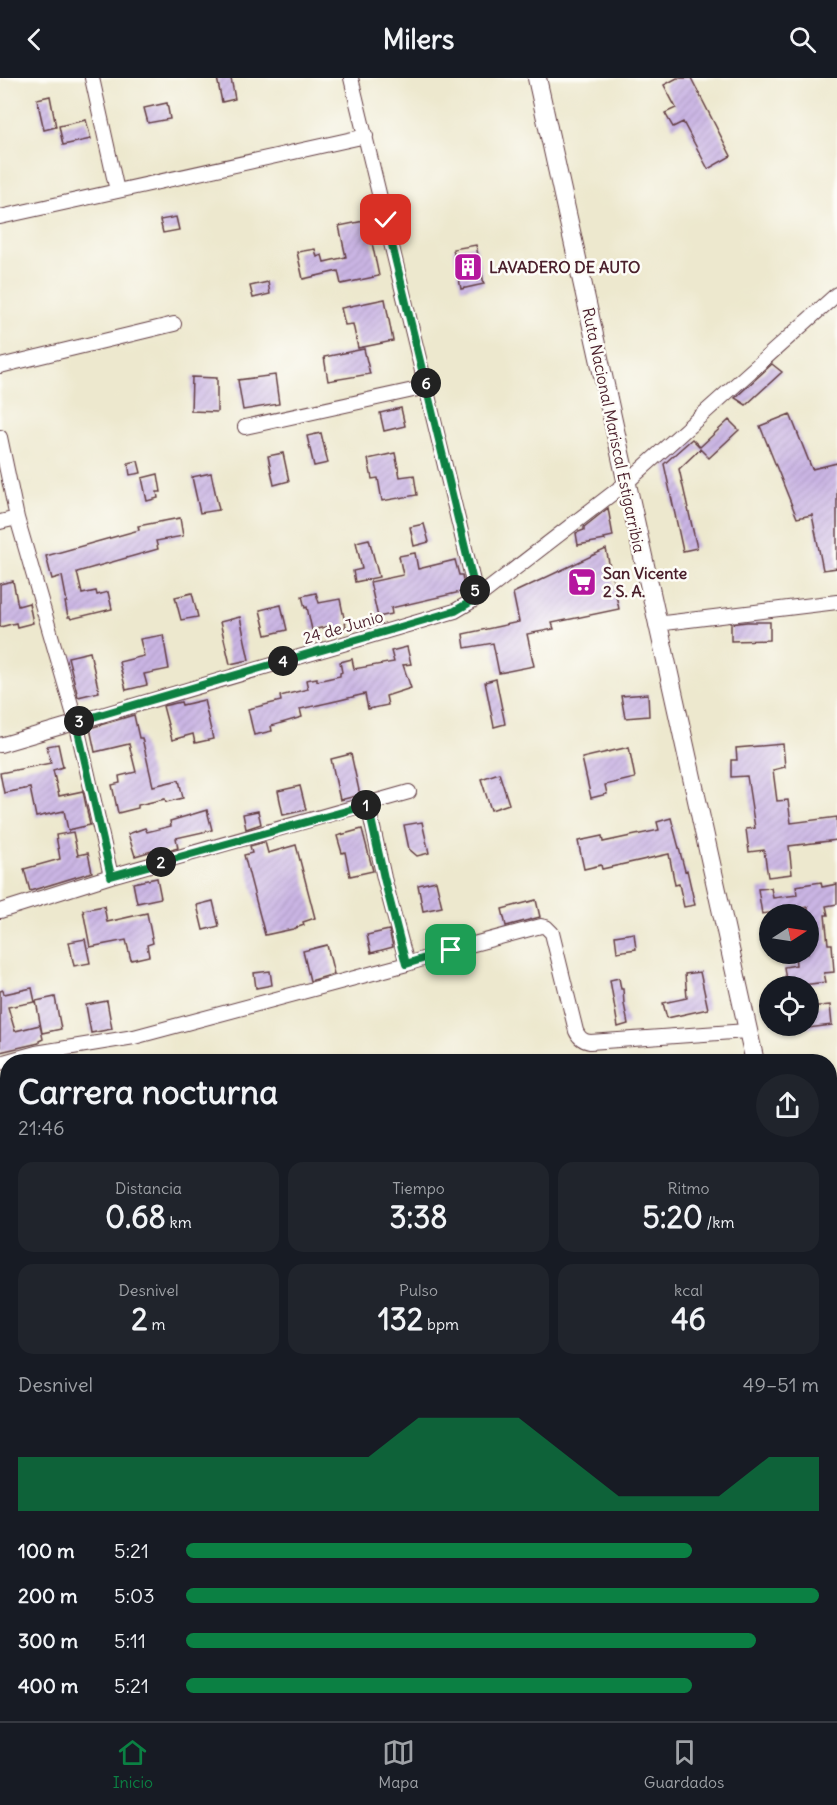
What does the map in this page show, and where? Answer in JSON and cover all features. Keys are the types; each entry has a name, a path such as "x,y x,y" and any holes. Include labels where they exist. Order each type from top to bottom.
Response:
{"main road":[{"name":"Ruta Nacional Mariscal Estigarribia","path":"537,78 752,1054"}],"street":[{"path":"92,78 117,191"},
{"path":"351,78 477,598"},
{"path":"0,217 366,136"},
{"name":"24 de Junio","path":"0,744 455,611 477,598 626,483 837,294"},
{"path":"0,366 174,324"},
{"path":"245,427 427,387"},
{"path":"0,437 17,518 76,722 111,876"},
{"path":"0,522 17,518"},
{"path":"656,624 837,602"},
{"path":"0,911 111,876 409,792"},
{"path":"368,805 406,964"},
{"path":"32,1054 134,1037 544,926 552,933 576,1031 581,1039 590,1042 747,1031"}],"building":[{"path":"217,78 231,78 235,99 222,102"},
{"path":"677,78 691,78 731,156 708,169 683,122 673,127 665,113 676,108 664,85"},
{"path":"50,96 56,127 44,130 37,99"},
{"path":"167,103 170,119 148,123 144,108"},
{"path":"86,120 91,139 63,145 59,126"},
{"path":"176,217 179,230 163,233 160,220"},
{"path":"369,220 379,276 341,284 338,271 303,279 297,252 315,249 317,257 322,255 324,262 346,257 339,226"},
{"name":"LAVADERO DE AUTO","path":"476,245 484,284 461,289 453,249"},
{"path":"268,282 270,294 253,298 250,286"},
{"path":"385,299 393,341 358,348 353,324 345,325 341,308"},
{"path":"364,349 370,374 328,381 324,357"},
{"path":"772,364 782,372 746,405 735,398"},
{"path":"275,375 279,404 243,410 238,380"},
{"path":"192,377 217,378 217,412 191,411"},
{"path":"401,408 405,426 384,431 380,413"},
{"path":"790,414 812,469 837,463 837,568 823,570 812,515 797,518 760,426"},
{"path":"729,420 739,430 709,458 700,449 679,469 697,548 683,551 664,464 692,439 700,447"},
{"path":"321,433 328,463 314,466 307,436"},
{"path":"283,453 289,481 274,485 268,456"},
{"path":"395,453 400,477 414,475 417,495 382,501 378,478 372,479 368,459"},
{"path":"138,461 141,473 130,475 128,463"},
{"path":"211,473 219,510 200,513 192,477"},
{"path":"158,474 161,492 157,492 158,498 147,501 142,478"},
{"path":"608,508 613,536 604,538 605,540 578,545 576,533 584,530 584,527"},
{"path":"180,518 183,536 156,541 158,549 77,572 82,594 96,591 97,595 108,592 112,609 71,619 68,617 62,576 52,579 46,556 139,530 138,526"},
{"path":"424,524 429,542 414,546 410,527"},
{"path":"369,539 379,577 355,582 353,571 362,569 356,542"},
{"path":"606,549 619,609 552,623 554,629 527,634 534,666 499,673 493,643 465,648 463,634 519,622 513,593"},
{"path":"415,553 418,569 455,560 459,575 462,575 465,591 391,608 392,614 378,617 370,582 403,575 399,556"},
{"path":"13,581 18,606 29,603 33,623 17,627 16,623 0,627 0,584"},
{"path":"192,593 198,617 181,620 175,597"},
{"path":"316,593 319,603 340,599 346,627 331,631 330,626 312,630 302,596"},
{"path":"281,605 287,630 266,635 260,610"},
{"path":"240,617 249,660 230,664 220,622"},
{"path":"770,622 770,640 731,641 731,624"},
{"path":"163,635 169,669 144,674 147,685 126,690 119,662 144,656 140,639"},
{"path":"407,647 411,664 403,665 411,688 386,696 388,705 368,709 365,694 300,709 302,717 271,726 272,731 254,735 248,709 281,701 280,696 308,689 306,680 317,678 317,681 340,676 342,672 340,662 352,659 354,669 394,662 391,651"},
{"path":"90,652 99,692 78,697 68,657"},
{"path":"496,679 505,724 494,727 485,682"},
{"path":"648,694 649,716 625,718 621,696"},
{"path":"204,700 213,739 195,743 193,734 172,740 163,706"},
{"path":"134,715 153,786 179,780 183,798 138,805 138,808 118,813 112,785 120,783 119,776 136,772 129,744 95,752 90,728"},
{"path":"58,744 63,767 53,770 59,796 83,791 90,825 68,830 64,811 36,817 30,788 4,793 0,773 51,763 47,746"},
{"path":"783,744 785,767 773,770 777,801 788,800 791,823 837,817 837,840 789,846 792,874 768,877 764,850 749,852 746,829 755,828 747,776 731,777 731,760 737,760 736,748"},
{"path":"629,747 635,778 605,785 607,794 591,798 582,758"},
{"path":"351,754 360,795 340,800 331,759"},
{"path":"499,773 509,804 491,810 481,779"},
{"path":"300,786 306,810 283,815 278,791"},
{"path":"207,810 212,830 176,838 178,848 153,855 152,851 135,856 128,834 145,828 147,832 171,826 170,821"},
{"path":"258,811 261,824 246,829 243,814"},
{"path":"671,818 695,905 684,907 679,884 675,885 669,854 602,869 601,865 584,869 578,841 602,836 603,842 659,830 657,822"},
{"path":"422,822 429,853 417,856 409,849 404,825"},
{"path":"362,829 373,871 350,876 345,852 342,853 337,836"},
{"path":"73,832 78,855 88,853 92,872 30,891 24,869 60,859 56,835"},
{"path":"265,842 268,853 296,845 315,918 293,929 265,935 244,855 252,853 250,846"},
{"path":"157,878 161,898 137,903 133,883"},
{"path":"436,881 442,907 423,911 418,885"},
{"path":"821,882 822,887 837,884 837,904 826,906 828,944 832,944 834,972 824,973 826,982 819,983 819,976 785,976 784,967 796,964 819,964 819,904 760,904 758,889 771,888 773,898 797,895 796,886"},
{"path":"536,900 540,917 506,926 502,909"},
{"path":"213,901 219,926 203,930 197,905"},
{"path":"104,906 107,922 147,913 153,943 147,945 149,956 131,960 126,940 90,947 83,910"},
{"path":"389,930 393,947 371,953 367,935"},
{"path":"634,933 636,949 617,952 615,936"},
{"path":"85,939 90,963 74,966 69,942"},
{"path":"327,945 334,974 310,981 303,951"},
{"path":"270,971 272,985 256,988 254,973"},
{"path":"700,972 708,1009 667,1018 663,1003 687,998 685,974"},
{"path":"619,978 621,989 623,989 628,1024 618,1027 610,980"},
{"path":"32,988 35,1002 8,1007 15,1031 40,1025 43,1039 39,1043 0,1052 0,991 3,990 4,994"},
{"path":"55,997 61,1029 42,1033 36,1001"},
{"path":"107,1001 112,1029 91,1033 86,1005"},
{"path":"830,1005 832,1025 819,1027 819,1006"}],"place":[{"name":"LAVADERO DE AUTO","path":"468,267"},
{"name":"San Vicente 2 S. A.","path":"582,582"}],"route":[{"path":"386,220 477,598 455,611 76,722 111,876 368,805 406,964 451,950"}]}
